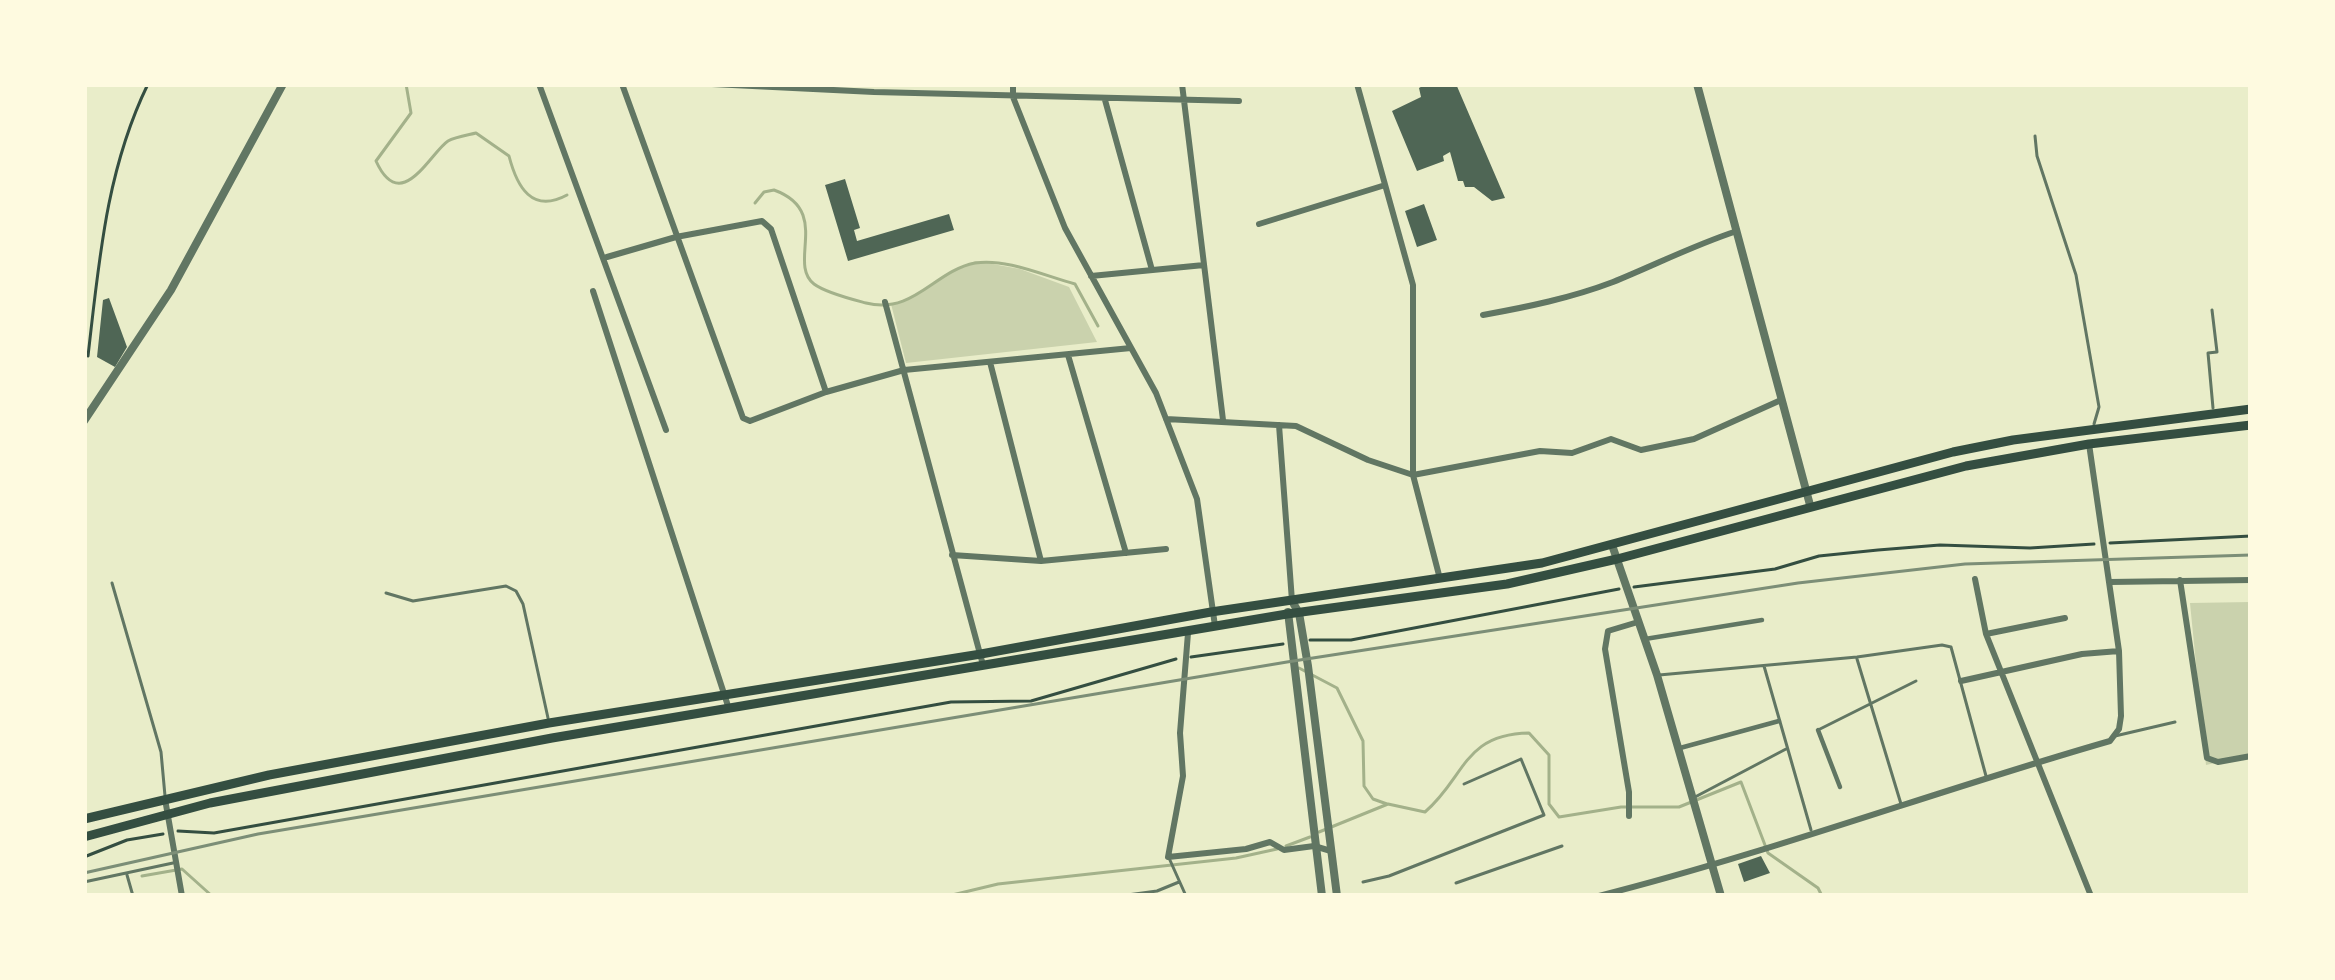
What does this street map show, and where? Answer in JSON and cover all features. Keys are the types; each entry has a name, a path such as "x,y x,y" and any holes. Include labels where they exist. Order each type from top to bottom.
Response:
{"main road":[{"path":"84,819 269,775 549,723 1442,594 1617,559 1810,505 2090,437 2251,409"},
{"path":"84,837 167,814 551,738 729,709 1211,612 1542,563 1803,491 2013,440 2251,425"}],"street":[{"path":"84,421 171,290 284,84"},
{"path":"538,84 666,430"},
{"path":"622,84 743,418 750,422 826,392 904,370 1132,348"},
{"path":"712,84 1239,101"},
{"path":"1013,84 1013,97 1065,228 1132,348 1197,499 1216,628"},
{"path":"1182,84 1223,422"},
{"path":"1357,84 1413,285 1413,476 1442,594"},
{"path":"1697,84 1810,505"},
{"path":"1106,100 1151,270"},
{"path":"1259,224 1384,185"},
{"path":"605,257 762,220 771,229 826,392"},
{"path":"1483,315 1540,305 1595,288 1737,231"},
{"path":"1091,276 1204,265"},
{"path":"593,291 729,709"},
{"path":"885,302 982,660"},
{"path":"1068,355 1126,554"},
{"path":"990,362 1040,561"},
{"path":"1166,419 1296,426 1413,476 1540,451 1572,453 1611,439 1641,450 1694,439 1780,400"},
{"path":"1279,425 1292,601 1287,614 1322,896"},
{"path":"1600,896 2110,741 2121,716 2119,651 2090,437"},
{"path":"1612,545 1657,675 1721,896"},
{"path":"952,555 1040,561 1166,549"},
{"path":"1975,579 1986,634 2091,896"},
{"path":"2180,580 2207,758 2218,762 2251,756"},
{"path":"2110,582 2251,580"},
{"path":"1292,601 1299,613 1308,666 1336,896"},
{"path":"1986,634 2066,618"},
{"path":"1645,639 1762,620"},
{"path":"1628,816 1629,792 1606,649 1607,631 1638,622"},
{"path":"1188,633 1180,733 1183,776 1168,857 1274,844 1284,850 1314,846 1331,851"},
{"path":"1961,681 2082,654 2119,651"},
{"path":"1679,748 1778,721"},
{"path":"1818,730 1840,787"},
{"path":"165,799 182,896"}],"lane":[{"path":"2035,136 2037,157 2079,292 2099,407 2090,437"},
{"path":"2212,310 2217,352 2208,353 2213,412"},
{"path":"112,583 161,752 165,799"},
{"path":"386,593 413,601 506,586 516,591 523,604 551,738"},
{"path":"1657,675 1857,657 1942,644 1951,647 1986,776"},
{"path":"1857,657 1901,803"},
{"path":"1764,664 1812,834"},
{"path":"1818,730 1916,681"},
{"path":"2114,736 2175,722"},
{"path":"1694,797 1786,749"},
{"path":"1363,882 1544,814 1521,759 1464,784"},
{"path":"1456,883 1562,846"},
{"path":"1168,857 1186,896"},
{"path":"84,882 175,863"},
{"path":"127,873 133,896"},
{"path":"1120,896 1157,891 1179,882"}],"path":[{"path":"88,356 110,188 131,118 148,84"},
{"path":"1304,641 1351,640 1628,587 1775,569 1819,556 1940,544 2030,548 2251,536"},
{"path":"84,856 127,840 169,832 214,833 951,702 1031,701 1186,657 1290,643"}],"green space":[{"path":"976,261 1020,269 1069,287 1097,342 906,363 891,304"},
{"path":"2251,602 2251,755 2206,765 2190,603"}],"building":[{"path":"1456,84 1505,198 1492,201 1474,187 1465,187 1458,181 1450,152 1443,156 1444,161 1417,171 1392,111 1421,97 1419,88"},
{"path":"845,179 860,228 854,230 857,241 949,214 954,230 848,261 825,185"},
{"path":"1424,204 1437,240 1417,247 1405,211"},
{"path":"109,298 127,347 115,367 97,357 103,300"},
{"path":"1761,856 1770,873 1744,882 1738,864"}],"waterway":[{"path":"406,84 411,113 376,161 395,183 415,176 448,141 476,133 509,156 522,187 535,199 567,195"},
{"path":"755,203 764,192 774,190 791,199 805,223 807,275 832,293 866,303 898,303 961,268 999,263 1075,284 1098,326"},
{"path":"1299,668 1337,688 1363,741 1364,786 1373,799 1387,804"},
{"path":"1319,832 1388,804 1425,812 1478,749 1507,735 1529,733 1549,755 1549,804 1559,817 1621,807 1679,807 1741,782 1768,853 1818,888 1822,896"},
{"path":"1286,846 1310,837"},
{"path":"948,896 998,884 1236,858 1277,849"},
{"path":"142,876 182,869 212,896"}],"railway":[{"path":"84,873 258,834 1287,662 1798,583 1965,564 2251,555"}]}
